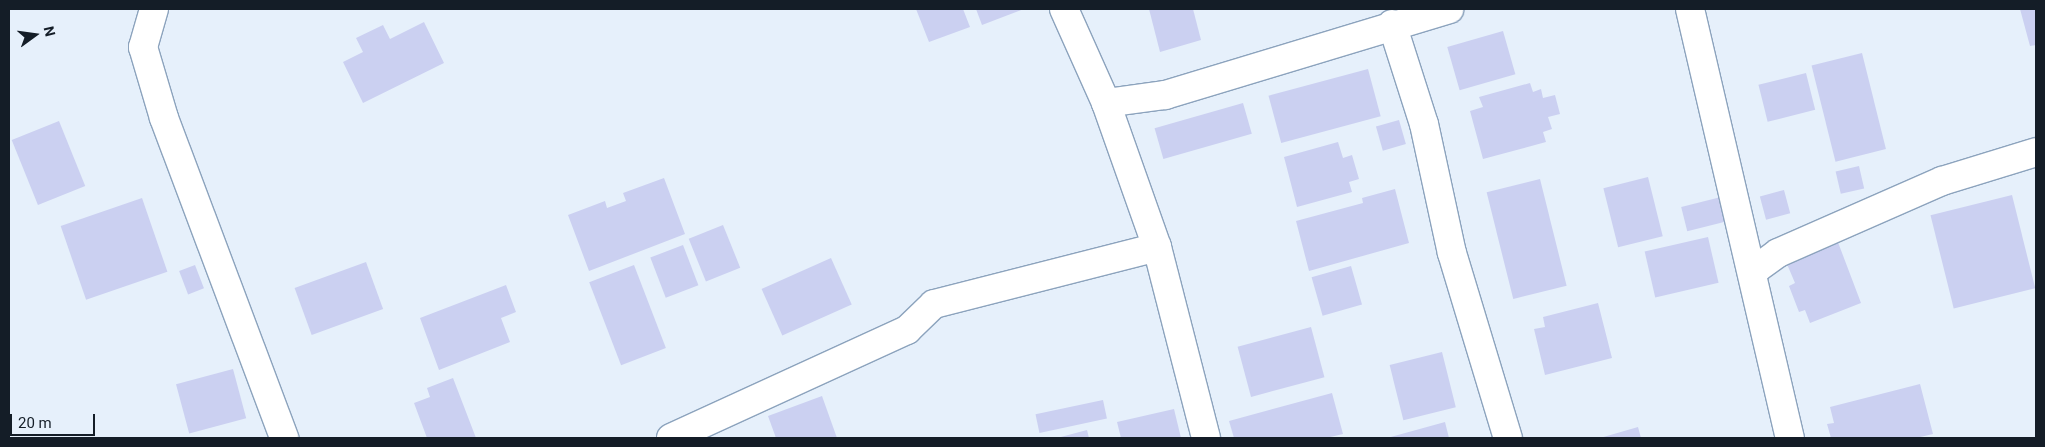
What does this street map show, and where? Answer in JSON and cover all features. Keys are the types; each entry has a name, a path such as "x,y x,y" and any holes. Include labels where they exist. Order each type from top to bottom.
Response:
{"street":[{"path":"154,9 143,47 164,118 284,438"},
{"path":"1064,9 1106,103 1157,248 1206,438"},
{"path":"1106,103 1165,95 1392,24 1449,9"},
{"path":"1690,9 1750,259 1790,438"},
{"path":"1392,24 1424,124 1452,252 1508,438"},
{"path":"1750,259 1756,269 1778,253 1942,182 2036,152"},
{"path":"671,438 906,330 934,304 1157,248"}],"building":[{"path":"916,9 963,9 970,27 929,42"},
{"path":"976,9 1024,9 982,25"},
{"path":"1149,9 1193,9 1201,40 1160,52"},
{"path":"2020,9 2036,9 2036,45 2030,46"},
{"path":"424,22 444,63 363,103 343,62 363,52 356,38 383,25 390,39"},
{"path":"1503,31 1515,74 1460,90 1447,47"},
{"path":"1862,53 1886,149 1835,162 1812,66"},
{"path":"1368,69 1381,116 1281,143 1269,96"},
{"path":"1806,73 1815,110 1768,122 1758,85"},
{"path":"1530,83 1533,92 1541,89 1543,98 1555,95 1560,114 1548,117 1552,129 1543,132 1546,142 1483,159 1470,111 1483,107 1479,97"},
{"path":"1243,103 1252,134 1163,159 1155,128"},
{"path":"1399,120 1406,144 1383,151 1376,127"},
{"path":"59,121 85,186 38,205 12,140"},
{"path":"1338,142 1343,158 1352,155 1359,179 1349,182 1352,192 1297,207 1284,157"},
{"path":"1859,166 1864,188 1841,194 1836,171"},
{"path":"1648,177 1663,236 1618,247 1603,188"},
{"path":"664,178 685,234 589,271 568,215 605,201 607,208 626,201 623,193"},
{"path":"1540,179 1567,286 1513,299 1487,192"},
{"path":"1395,189 1409,243 1309,271 1296,221 1363,203 1362,198"},
{"path":"1784,190 1790,213 1766,220 1760,196"},
{"path":"2012,195 2035,288 1954,308 1930,215"},
{"path":"1721,197 1727,221 1687,231 1681,207"},
{"path":"142,198 167,272 86,300 61,226"},
{"path":"723,225 740,268 706,282 689,239"},
{"path":"1708,237 1719,283 1655,297 1645,252"},
{"path":"1836,237 1861,303 1810,323 1805,310 1799,312 1789,286 1795,283 1784,257"},
{"path":"683,245 698,285 666,298 650,258"},
{"path":"831,258 852,305 782,336 762,289"},
{"path":"366,262 383,309 312,335 295,288"},
{"path":"195,265 204,288 188,294 179,271"},
{"path":"634,265 666,348 621,365 589,282"},
{"path":"1351,266 1362,304 1323,316 1312,277"},
{"path":"506,285 516,312 501,318 510,342 439,370 420,318"},
{"path":"1598,303 1612,358 1545,375 1534,329 1545,327 1543,317"},
{"path":"1311,327 1324,377 1251,397 1238,347"},
{"path":"1442,352 1456,407 1403,420 1390,365"},
{"path":"233,369 246,418 189,434 176,384"},
{"path":"453,378 476,438 427,438 414,403 430,397 427,388"},
{"path":"1920,384 1933,434 1916,438 1831,438 1827,424 1834,423 1830,407"},
{"path":"1332,393 1343,434 1326,438 1234,438 1229,421"},
{"path":"822,396 837,438 776,438 768,416"},
{"path":"1103,400 1107,419 1039,433 1036,414"},
{"path":"1174,409 1181,438 1121,438 1117,422"},
{"path":"1445,422 1449,438 1387,438"},
{"path":"1638,427 1641,438 1600,438"},
{"path":"1087,430 1089,438 1057,438"}]}
